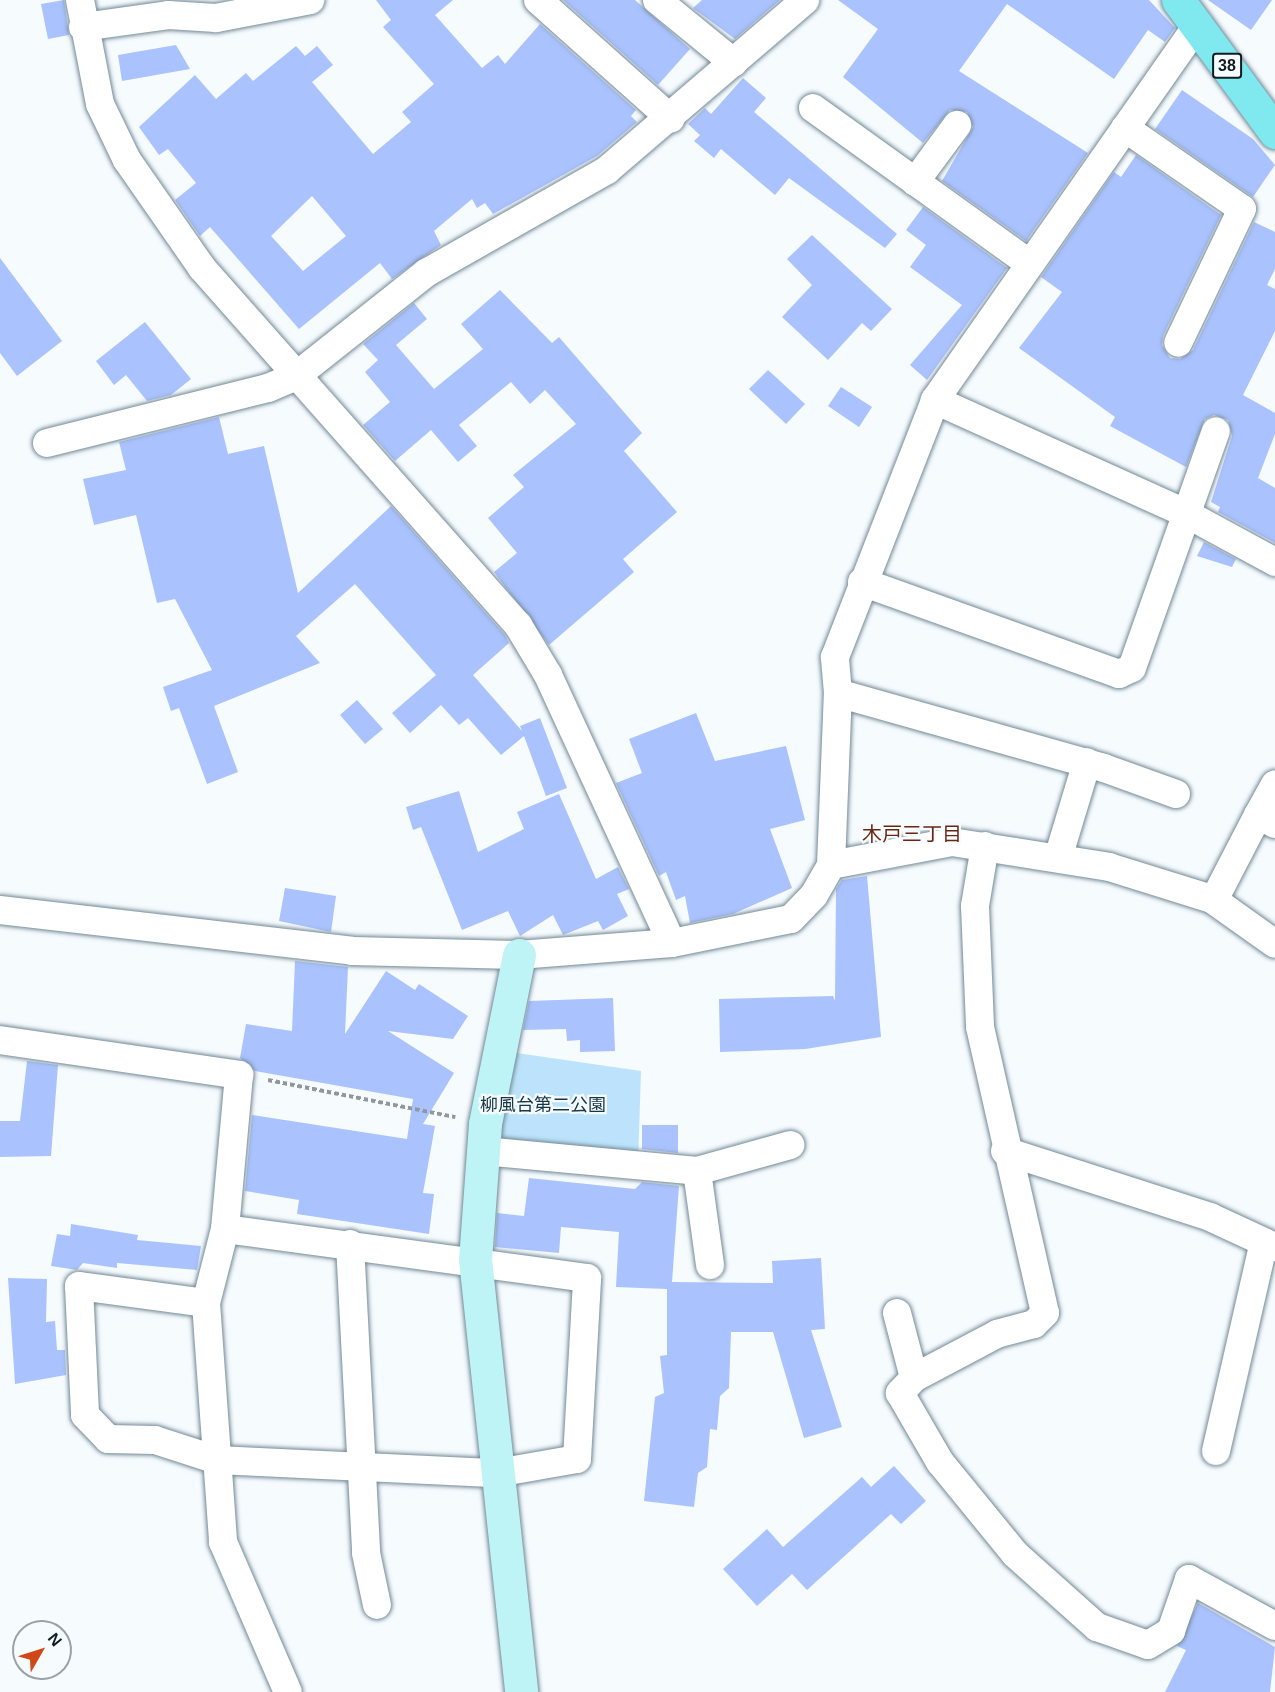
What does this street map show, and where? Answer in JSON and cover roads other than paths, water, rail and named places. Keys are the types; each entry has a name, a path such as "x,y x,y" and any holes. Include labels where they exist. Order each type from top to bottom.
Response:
{"main road":[{"name":"38","path":"1197,8 1275,132"}],"street":[{"path":"310,0 168,15 81,13 100,104 127,160 202,268 518,625 548,675 672,943"},
{"path":"538,0 671,119"},
{"path":"657,0 734,63"},
{"path":"46,443 268,388 296,376 426,273 555,203 671,119 805,0"},
{"path":"0,910 352,951 519,955 672,943 791,920 814,895 831,865 838,693 835,657 862,582 935,400 1125,128 1197,8"},
{"path":"813,108 1030,264"},
{"path":"915,182 957,126"},
{"path":"1125,128 1242,209 1178,343"},
{"path":"935,400 1183,513 1275,562"},
{"path":"862,582 1119,674 1132,668 1183,513 1216,431"},
{"path":"838,693 1087,762 1176,794"},
{"path":"1058,858 1087,762"},
{"path":"1214,900 1267,819 1275,784"},
{"path":"831,865 952,842 1109,867 1214,900 1275,944"},
{"path":"985,846 975,906 980,1027 1005,1151 1046,1313 914,1378 900,1393 940,1462 1015,1554 1097,1627 1148,1645 1170,1631 1188,1579 1275,1626"},
{"path":"519,955 484,1137 475,1259 521,1692"},
{"path":"0,1040 239,1075 225,1229 206,1304 219,1460 223,1542 288,1692"},
{"path":"484,1137 697,1171 790,1145"},
{"path":"1005,1151 1210,1217 1270,1244 1216,1451"},
{"path":"697,1171 710,1265"},
{"path":"206,1304 79,1287 86,1415 108,1439 155,1440 219,1460 497,1473 578,1460 587,1278 475,1259 225,1229"},
{"path":"350,1244 364,1466 366,1552 377,1605"},
{"path":"897,1313 914,1378"}],"district":[{"name":"木戸三丁目","path":"912,834"}],"park label":[{"name":"柳風台第二公園","path":"543,1105"}]}
